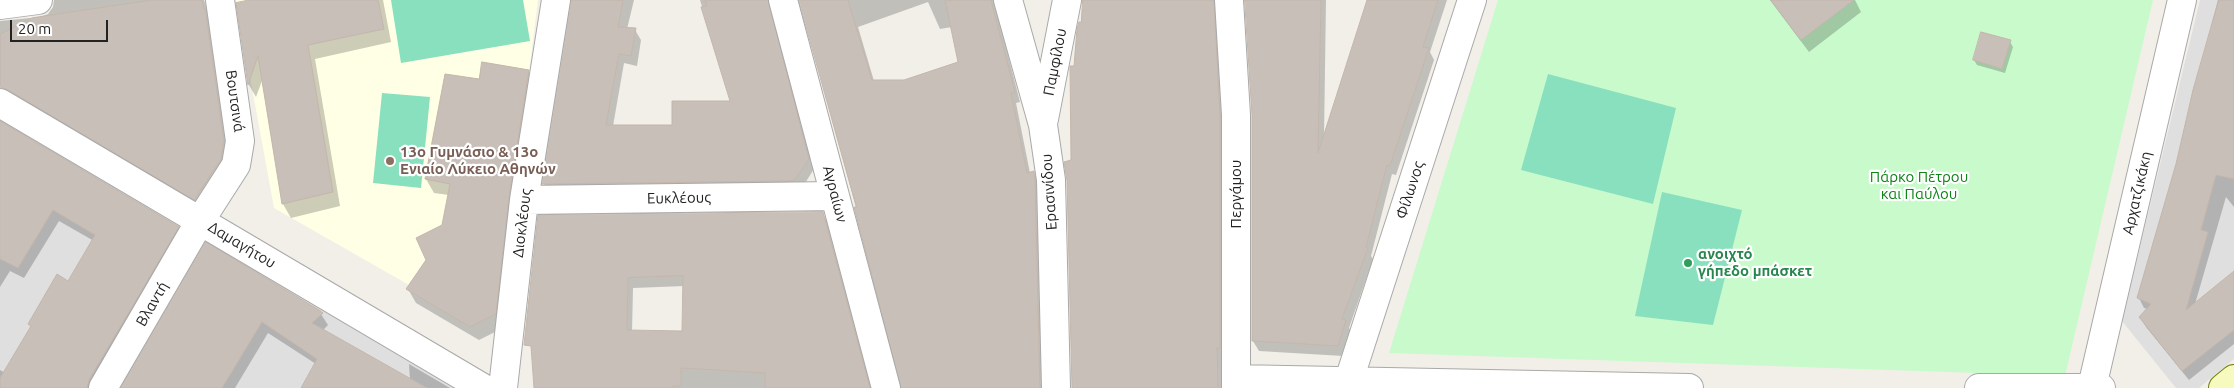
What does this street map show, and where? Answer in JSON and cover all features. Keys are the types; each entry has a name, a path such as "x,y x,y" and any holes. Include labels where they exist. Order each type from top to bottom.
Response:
{"street":[{"path":"0,6 38,0"},
{"name":"Βουτσινά","path":"200,221 236,165 240,142 220,0"},
{"name":"Διοκλέους","path":"503,388 524,200 556,0"},
{"name":"Αγραίων","path":"783,0 886,388"},
{"name":"Ερασινίδου","path":"1008,0 1043,125 1051,180 1056,388"},
{"name":"Παμφίλου","path":"1043,125 1066,0"},
{"name":"Περγάμου","path":"1229,0 1236,115 1236,384"},
{"name":"Φίλωνος","path":"1349,380 1472,0"},
{"name":"Αρχατζικάκη","path":"2096,387 2182,0"},
{"name":"Δαμαγήτου","path":"0,103 483,388"},
{"name":"Ευκλέους","path":"524,200 835,196"},
{"name":"Βλαντή","path":"103,388 200,221"},
{"path":"2223,388 2234,379"},
{"path":"1236,384 1320,384 1349,380 1689,388"},
{"path":"1979,388 2096,387"}],"shaded area":[{"name":"13ο Γυμνάσιο & 13ο Ενιαίο Λύκειο Αθηνών","path":"236,0 538,0 527,88 501,246 409,285 274,208"},
{"path":"2200,0 2234,0 2234,359 2199,388 2176,388 2122,321"},
{"path":"0,105 480,388 0,388"}],"green space":[{"path":"391,0 523,0 530,41 401,63"},
{"name":"Πάρκο Πέτρου και Παύλου","path":"1498,0 2153,0 2065,376 1389,353"},
{"path":"1548,74 1676,108 1653,204 1521,170"},
{"path":"382,93 430,97 421,188 373,183"},
{"name":"ανοιχτό γήπεδο μπάσκετ","path":"1662,192 1742,210 1713,325 1635,316"}],"building":[{"path":"152,0 202,0 205,8 224,141 221,159 194,200 0,87 0,34 32,18"},
{"path":"249,0 378,0 384,29 308,45 333,192 282,204 258,56 248,85 236,3"},
{"path":"571,0 623,0 618,27 636,28 631,56 619,54 606,125 672,125 672,101 730,101 701,7 707,6 705,0 768,0 809,159 794,181 542,184"},
{"path":"799,0 848,0 872,80 904,80 958,62 945,0 991,0 1015,92 1011,93 1027,173 1034,171 1040,388 901,388 854,207 856,207"},
{"path":"1083,0 1214,0 1220,115 1220,348 1217,348 1218,388 1072,388 1067,180 1064,162 1071,160 1070,66 1074,66 1077,29 1079,22 1081,22"},
{"path":"1245,0 1321,0 1318,153 1367,0 1438,0 1423,47 1429,48 1390,166 1387,165 1366,247 1368,248 1342,319 1346,320 1338,346 1252,341 1252,115"},
{"path":"1771,0 1854,0 1801,40"},
{"path":"2219,0 2234,0 2234,179 2216,175 2201,230 2208,232 2186,310 2234,271 2234,330 2182,371 2139,317 2151,304 2137,298 2176,164 2193,90"},
{"path":"1981,32 2011,40 2002,69 1973,60"},
{"path":"482,62 529,70 509,198 496,314 470,327 406,289 426,260 416,238 442,225 450,184 425,179 445,74 479,79"},
{"path":"0,121 179,227 89,380 87,388 0,388 0,378 31,326 28,324 57,274 68,281 95,235 53,210 18,268 0,259"},
{"path":"823,212 870,388 765,388 765,373 681,368 681,386 673,386 673,388 534,388 531,346 524,345 538,215","holes":["683,276 682,331 627,330 628,278"]},
{"path":"206,242 323,313 312,323 427,388 301,388 317,359 262,322 222,388 121,388"}],"place":[{"name":"13ο Γυμνάσιο & 13ο Ενιαίο Λύκειο Αθηνών","path":"390,161"},
{"name":"ανοιχτό γήπεδο μπάσκετ","path":"1688,263"}]}
